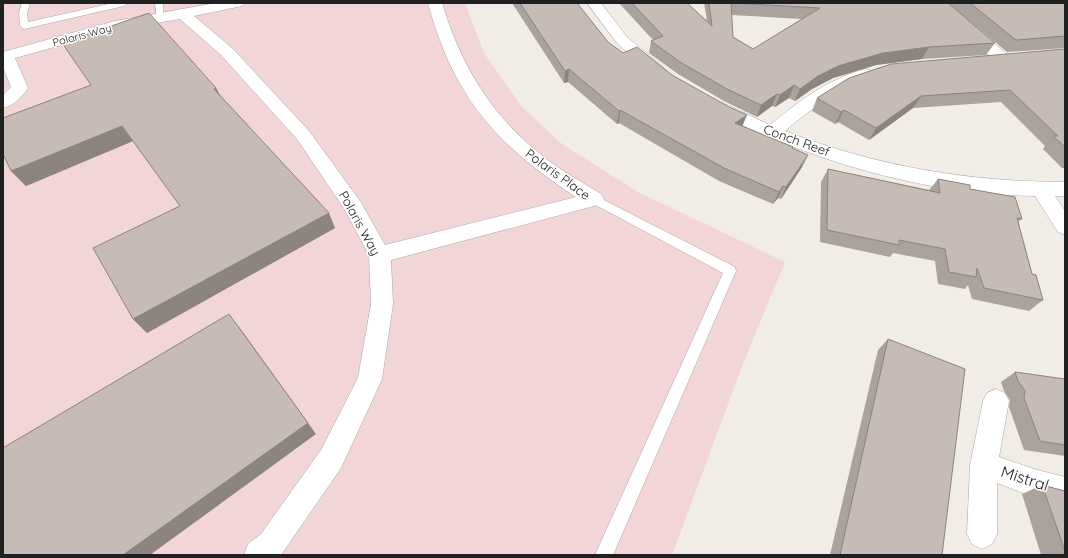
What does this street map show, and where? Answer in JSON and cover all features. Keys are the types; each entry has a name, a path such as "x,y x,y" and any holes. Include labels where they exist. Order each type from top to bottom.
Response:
{"street":[{"name":"Polaris Way","path":"3,102 13,96 20,88 5,57 106,28 160,10 183,14 237,3"},
{"name":"Polaris Place","path":"435,3 445,39 457,66 475,95 499,126 537,162 594,199"},
{"path":"594,3 622,40 671,79"},
{"path":"937,3 1010,58 979,61"},
{"name":"Polaris Way","path":"183,14 228,52 304,134 353,206 380,255 382,304 370,379 331,459 271,544 259,555"},
{"path":"773,132 811,99 830,88 864,74 884,70"},
{"name":"Conch Reef","path":"704,100 732,115 824,151 912,175 980,186 1041,190 1065,189"},
{"path":"1041,190 1065,227"},
{"name":"Polaris Place","path":"380,255 594,199"},
{"name":"Mistral","path":"982,534 984,465 996,401"},
{"name":"Mistral","path":"984,465 1065,491"}],"lane":[{"path":"26,3 23,13 24,26 124,3"},
{"path":"594,199 730,271 648,459 604,555"}],"shaded area":[{"path":"3,3 465,3 484,53 522,107 562,144 638,192 785,262 743,364 672,555 3,555"}],"building":[{"path":"520,3 577,3 608,42 623,53 637,47 672,75 729,107 747,115 735,123 793,147 792,148 808,155 786,187 783,186 779,192 724,168 620,110 619,111 569,69 565,71"},
{"path":"632,3 687,3 712,26 709,3 731,3 733,37 753,49 820,8 732,3 948,3 995,43 929,47 883,53 838,66 818,76 800,89 794,85 780,95 777,94 761,105 727,89 680,62 651,41 663,36"},
{"path":"970,3 1065,3 1065,36 1016,40"},
{"path":"149,13 216,88 214,89 329,213 133,319 93,248 180,206 122,126 11,171 3,154 3,118 91,85 62,43"},
{"path":"1065,49 1065,147 1053,136 1058,136 1010,90 921,96 876,128 844,110 841,112 817,98 849,78 891,64"},
{"path":"828,169 940,193 938,179 970,185 970,189 1015,197 1022,219 1017,218 1032,274 1036,275 1043,300 984,288 977,268 976,277 949,272 945,249 899,240 899,245 827,230"},
{"path":"229,314 308,423 123,555 3,555 3,448"},
{"path":"888,339 965,369 942,555 840,555"},
{"path":"1015,372 1065,379 1065,445 1040,441 1024,398 1025,391 1018,381"},
{"path":"1042,485 1065,491 1065,551"}]}
